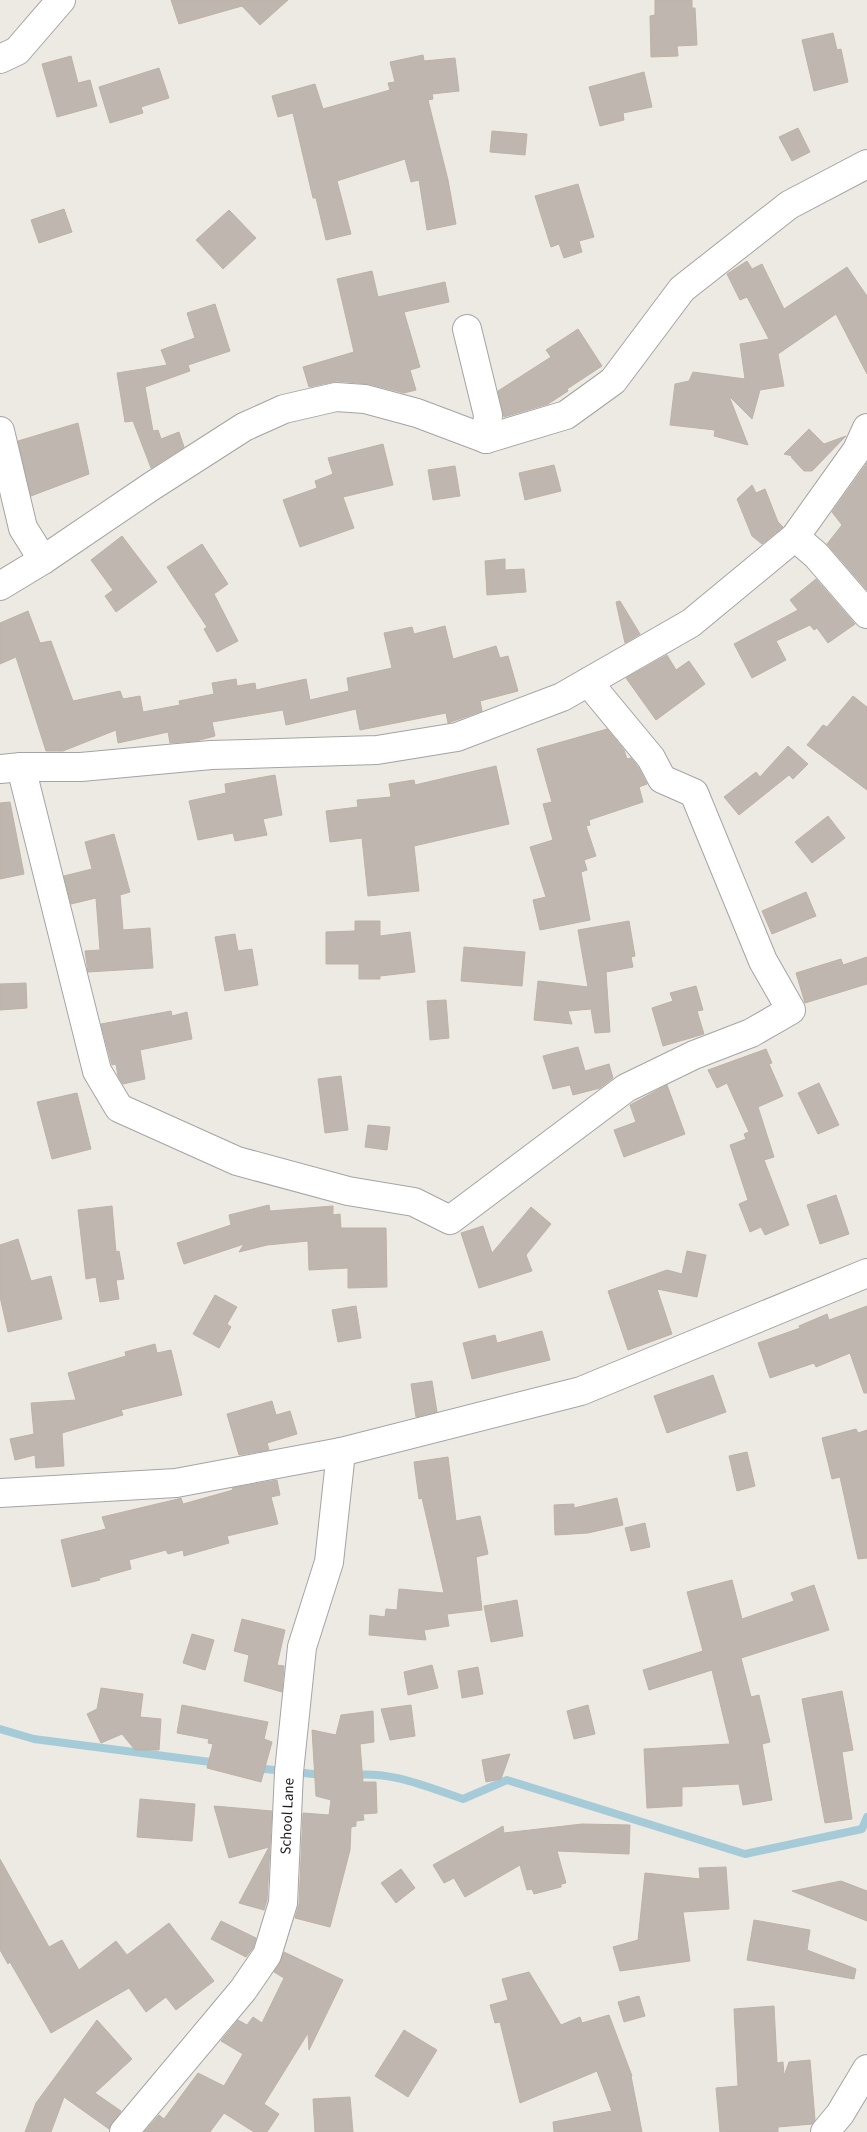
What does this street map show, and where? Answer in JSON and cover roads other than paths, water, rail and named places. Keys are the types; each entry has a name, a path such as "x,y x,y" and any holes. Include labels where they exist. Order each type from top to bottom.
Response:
{"street":[{"path":"0,59 17,51 61,0"},
{"path":"0,586 43,560 152,486 244,427 284,409 336,397 365,399 417,413 486,439 566,414 613,381 682,289 789,205 867,164"},
{"path":"467,329 488,415 486,439"},
{"path":"588,682 651,758 662,779 694,793 763,961 792,1010 751,1033 694,1055 626,1088 450,1220 414,1202 348,1191 237,1161 119,1108 97,1071 11,768 81,767 211,754 377,750 458,737 562,697 588,682 691,623 795,537 857,450 867,428"},
{"path":"0,431 23,528 43,560"},
{"path":"795,537 816,555 867,614"},
{"path":"0,1493 176,1482 341,1452 580,1390 867,1273"},
{"name":"School Lane","path":"124,2132 237,1997 268,1954 283,1903 289,1772 302,1647 329,1562 341,1452"},
{"path":"825,2132 840,2114 867,2069"}],"waterway":[{"path":"0,1729 34,1739 218,1763"},
{"path":"255,1768 323,1775"},
{"path":"354,1775 368,1774 396,1778 463,1799 507,1780 745,1854 862,1829 867,1817"}]}
